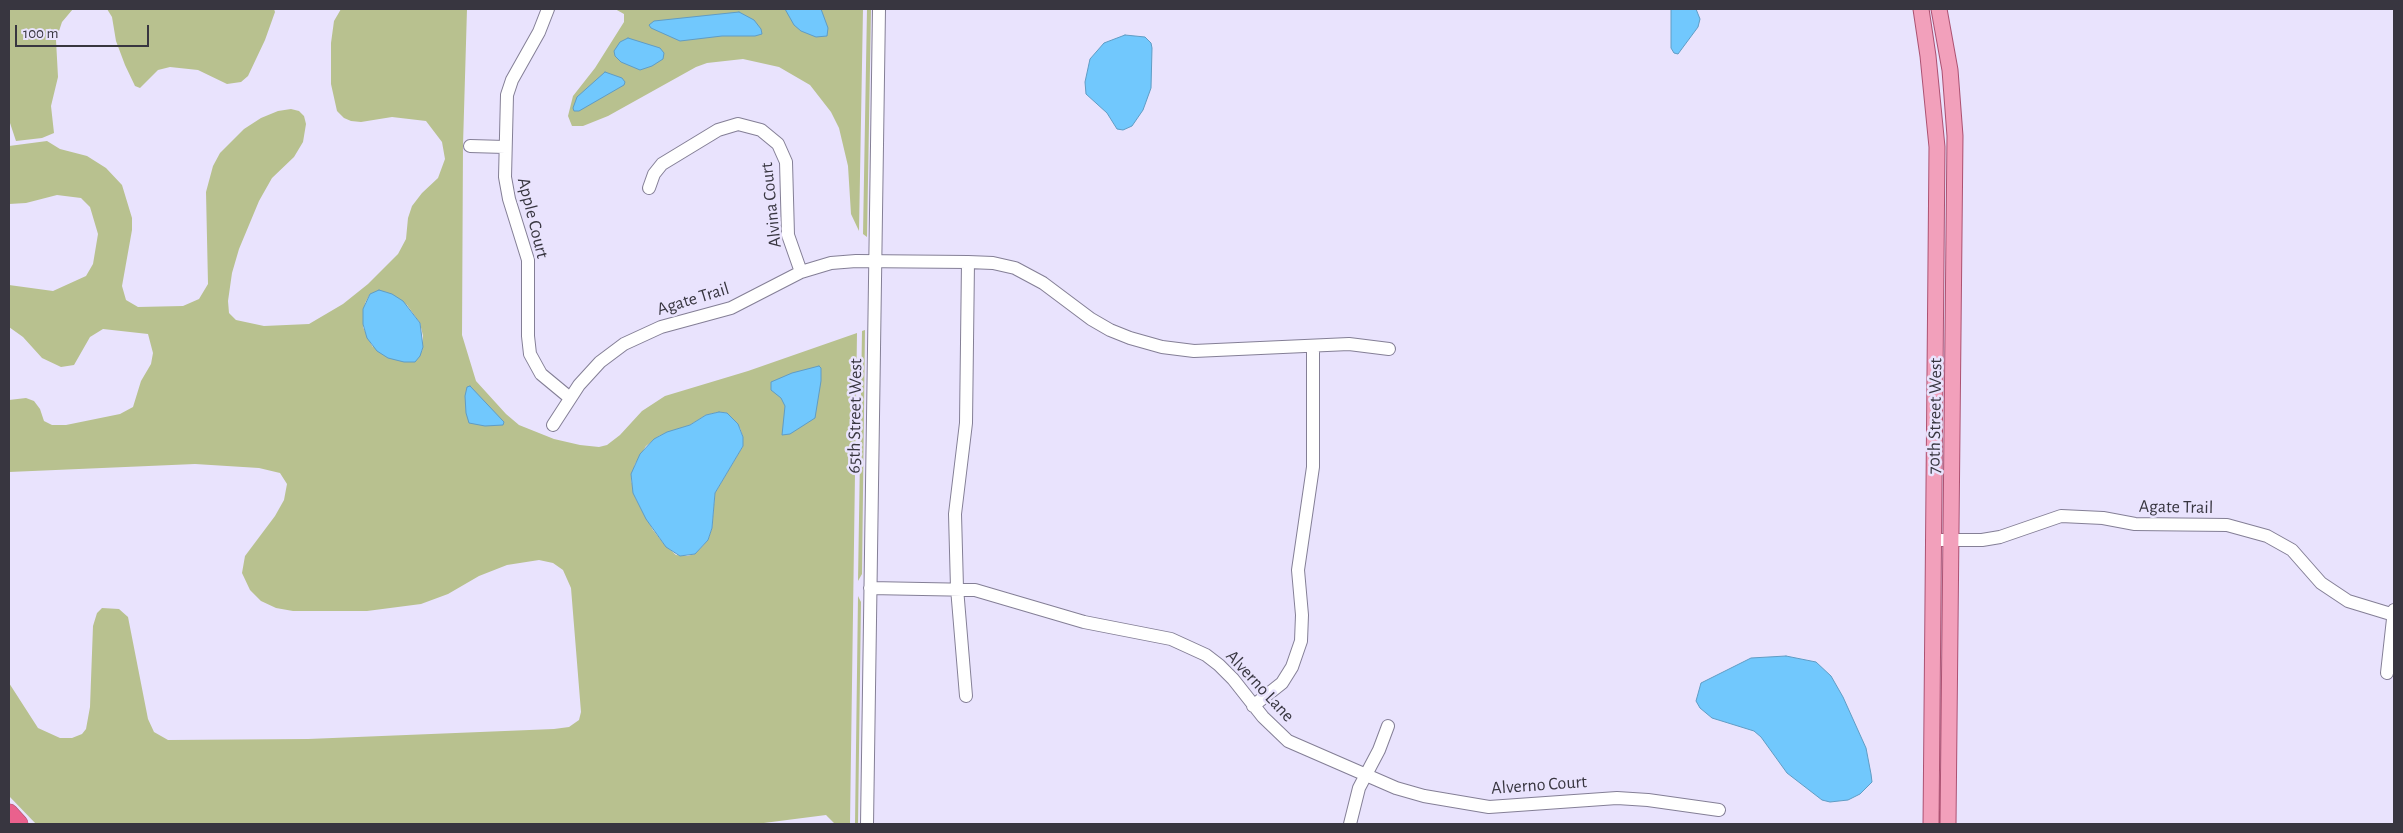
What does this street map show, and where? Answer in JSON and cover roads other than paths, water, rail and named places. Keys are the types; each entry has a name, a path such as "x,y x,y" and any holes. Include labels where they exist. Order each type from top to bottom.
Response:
{"highway":[{"path":"9,813 19,824"}],"main road":[{"name":"70th Street West","path":"1921,9 1928,56 1937,147 1931,824"},
{"name":"70th Street West","path":"1939,9 1950,70 1955,136 1948,824"}],"street":[{"name":"Apple Court","path":"548,9 539,32 509,87 506,106 506,190 528,260 528,342 530,354 545,378 570,398"},
{"name":"65th Street West","path":"866,824 879,9"},
{"name":"Alvina Court","path":"649,188 654,174 662,164 718,130 738,124 761,130 775,140 785,157 788,174 788,236 801,272"},
{"path":"470,146 505,147"},
{"name":"Agate Trail","path":"553,425 570,398 594,367 631,340 676,321 718,312 738,305 801,272 835,262 968,262 1000,264 1021,271 1043,283 1091,319 1110,330 1146,343 1194,351 1349,344 1389,349"},
{"path":"966,696 957,588 955,514 966,423 968,262"},
{"path":"1253,706 1282,683 1292,667 1301,641 1302,615 1298,570 1313,467 1313,347"},
{"name":"Agate Trail","path":"1933,540 1982,540 2000,537 2060,516 2103,518 2135,524 2227,525 2267,536 2292,550 2321,583 2348,601 2394,613"},
{"name":"Alverno Lane","path":"870,588 957,588 1002,597 1084,622 1171,639 1206,655 1233,679 1253,706 1288,741 1365,774"},
{"path":"2387,673 2394,613"},
{"path":"1350,824 1355,802 1365,774 1379,750 1388,726"},
{"name":"Alverno Court","path":"1365,774 1396,788 1424,796 1489,807 1617,798 1648,800 1719,810"}],"water":[{"path":"785,9 821,9 828,28 827,36 816,37 801,31 794,25"},
{"path":"1671,9 1696,9 1700,19 1698,27 1678,54 1674,53 1671,48"},
{"path":"739,12 754,20 761,29 762,34 680,41 651,28 649,25 654,21"},
{"path":"1125,35 1145,37 1151,43 1152,48 1151,88 1143,110 1132,126 1123,130 1117,129 1107,113 1086,94 1085,82 1090,59 1104,43"},
{"path":"628,38 660,48 664,53 663,59 652,66 640,70 621,62 615,56 614,51 620,42"},
{"path":"605,72 622,78 625,82 624,85 579,111 574,111 573,108 577,97"},
{"path":"379,290 392,294 403,301 420,323 423,347 420,356 415,362 404,362 388,358 377,351 367,338 363,324 363,309 370,294"},
{"path":"819,366 821,368 821,381 815,418 790,434 782,435 785,406 781,398 771,390 771,382 792,373"},
{"path":"470,386 504,422 503,425 485,426 469,423 466,413 465,396 467,387"},
{"path":"719,412 727,413 738,424 743,437 743,446 715,493 712,528 708,540 695,554 680,556 666,547 646,519 633,493 631,474 640,454 654,439 667,432 690,425 706,415"},
{"path":"1786,656 1816,662 1831,676 1843,697 1866,748 1872,782 1860,794 1848,800 1830,802 1822,800 1787,773 1761,737 1754,731 1712,718 1700,708 1696,701 1701,683 1751,658"}]}
